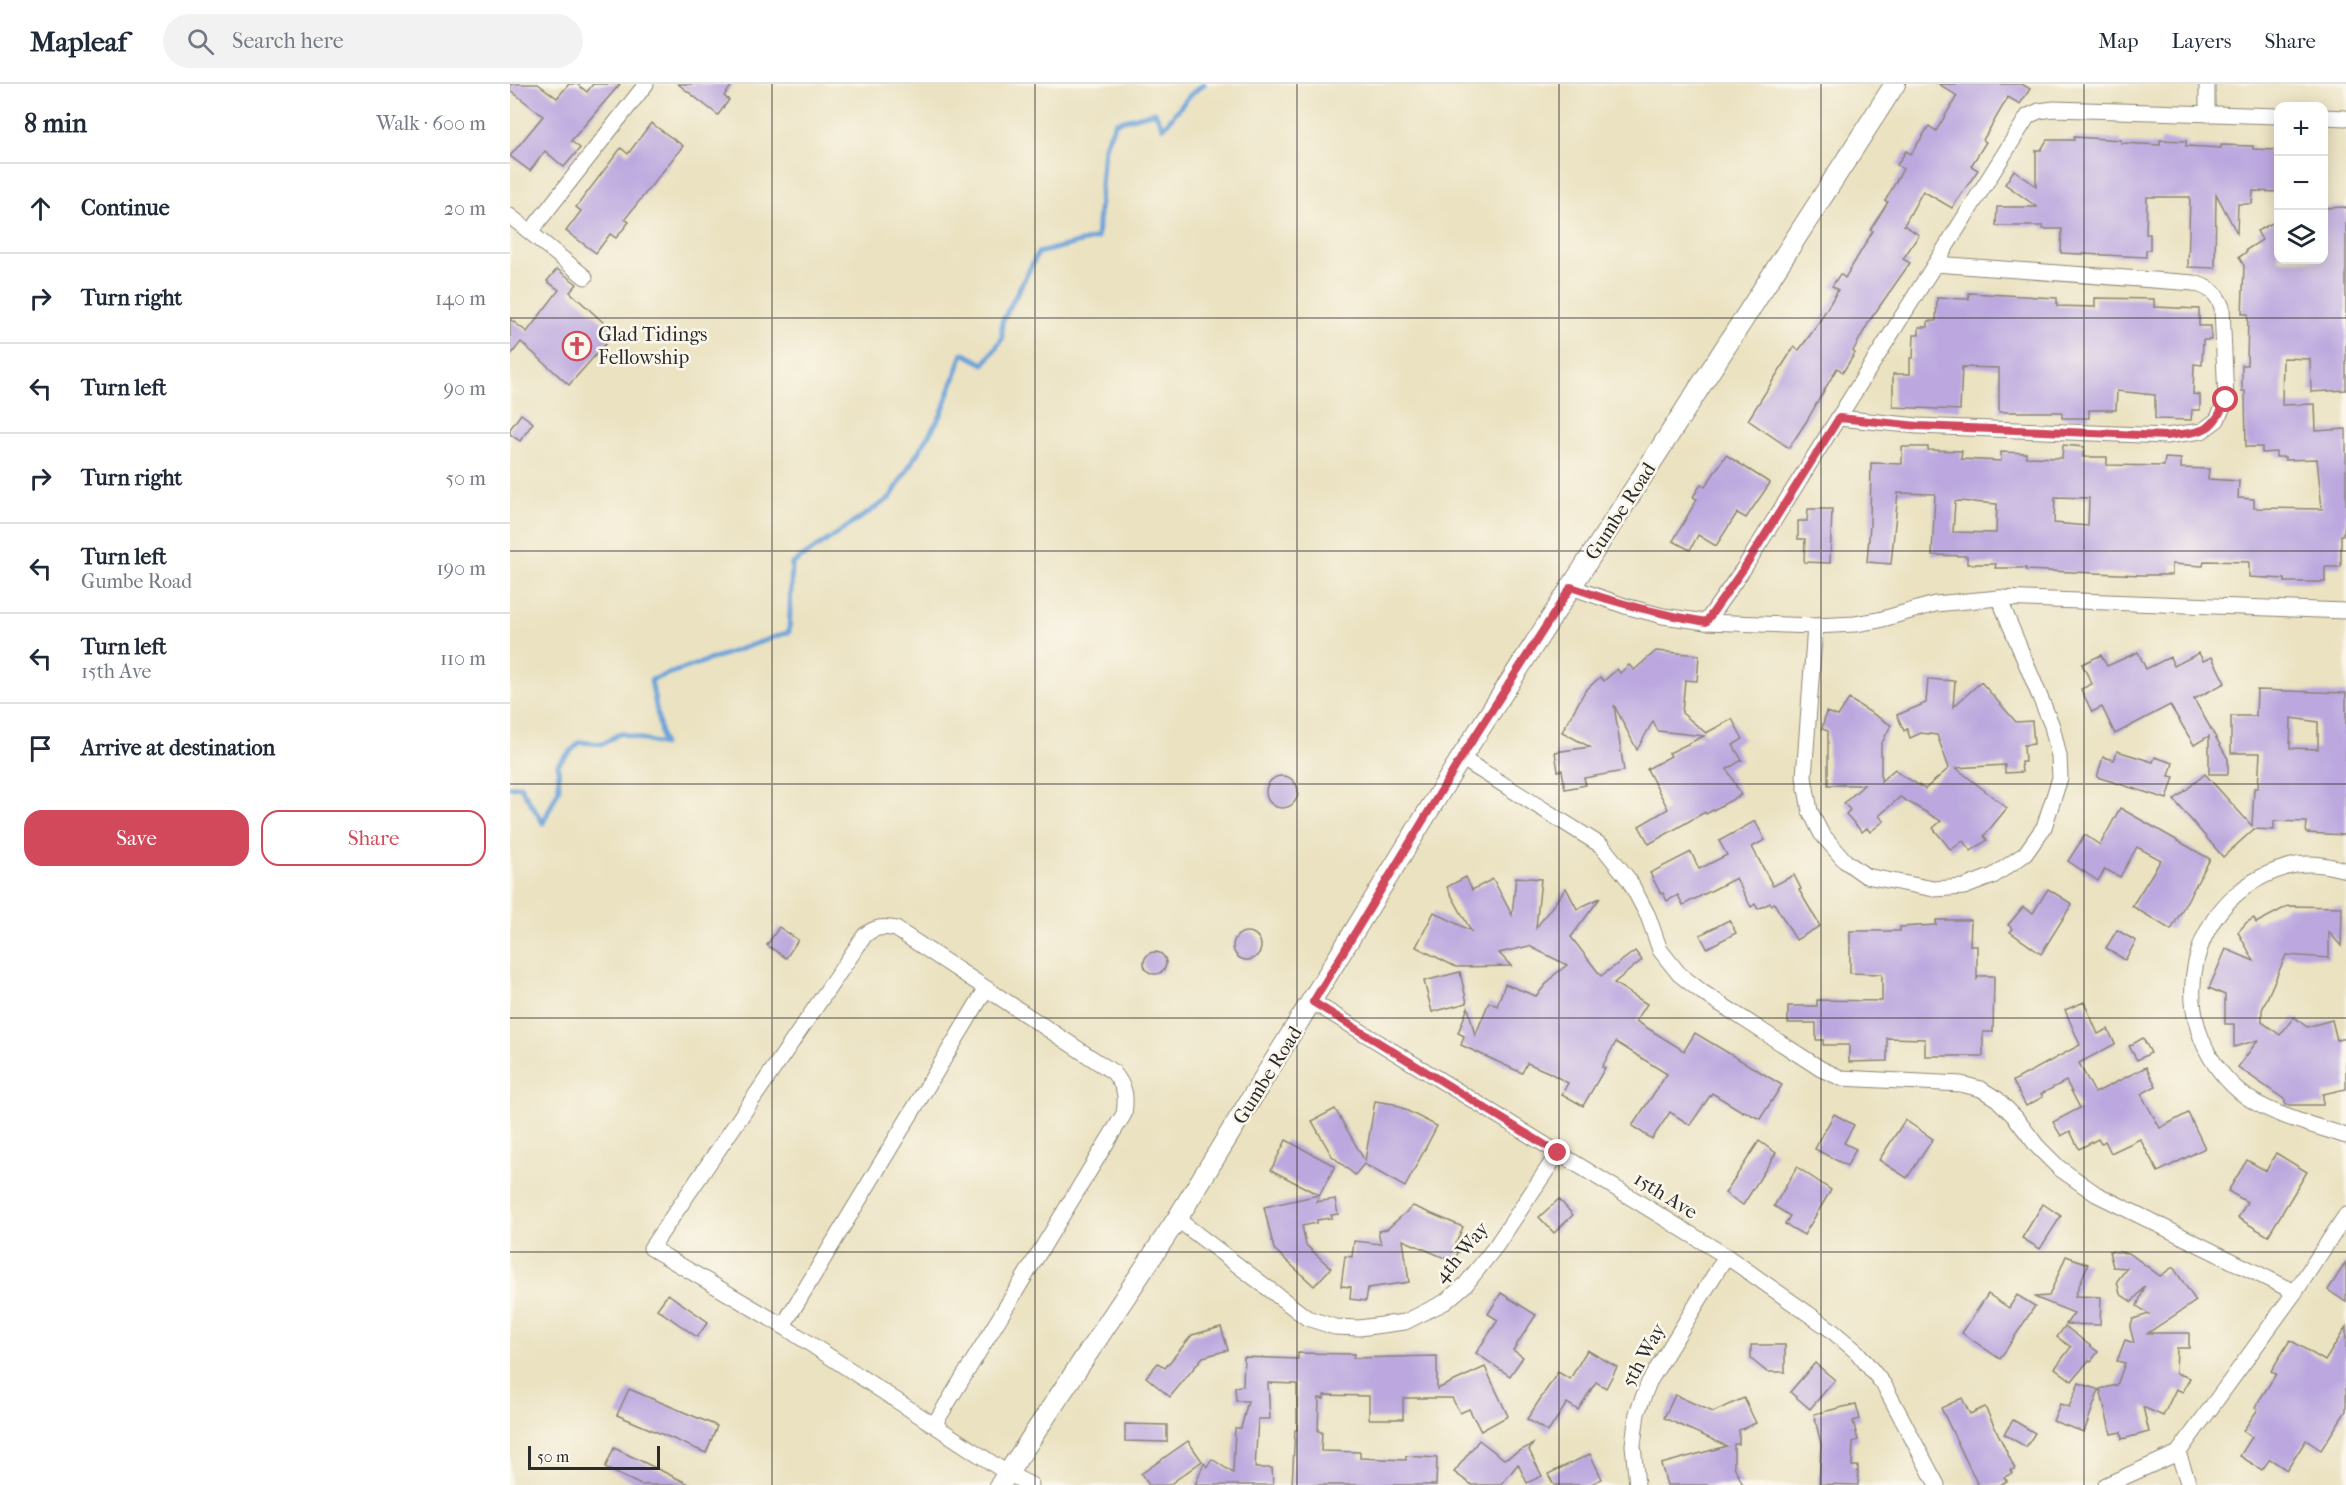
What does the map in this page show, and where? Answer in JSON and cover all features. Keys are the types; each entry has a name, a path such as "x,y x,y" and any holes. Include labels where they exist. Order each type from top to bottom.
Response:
{"street":[{"path":"531,231 646,84"},
{"name":"Gumbe Road","path":"1003,1479 1177,1220 1461,758 1894,84"},
{"path":"2207,84 2207,114"},
{"path":"1706,622 1744,568 2028,116 2039,111 2054,109 2274,116"},
{"path":"2328,117 2346,118"},
{"path":"510,216 585,277"},
{"path":"1839,418 1918,426 2166,436 2202,431 2217,420 2226,400 2222,307 2217,295 2209,288 2194,284 1935,264"},
{"path":"1571,587 1625,606 1706,622 1815,626 1855,624 1879,620 1935,604 1999,598 2346,611"},
{"path":"1815,626 1804,777 1810,811 1821,833 1845,861 1866,876 1934,889 1964,886 1993,876 2025,854 2044,827 2060,778 2059,756 2052,726 1999,598"},
{"path":"1461,758 1602,846 1629,880 1648,916 1660,950 1679,974 1702,992 1821,1069 1840,1078 1960,1084 1981,1089 1997,1099 2037,1146 2059,1167 2096,1194 2295,1292"},
{"path":"2346,870 2325,865 2297,865 2257,880 2224,906 2201,941 2192,982 2195,1024 2199,1034 2212,1063 2241,1093 2278,1113 2346,1136"},
{"path":"934,1425 1124,1114 1126,1098 1122,1083 1113,1072 896,930 884,927 872,929 864,935 651,1248 783,1326 934,1425 1003,1479 1032,1485"},
{"path":"783,1326 986,989"},
{"name":"15th Ave","path":"1313,1002 1726,1256 1830,1329 1857,1352 1884,1385 1937,1485"},
{"name":"4th Way","path":"1177,1220 1307,1318 1335,1327 1359,1328 1405,1322 1446,1302 1466,1284 1496,1246 1558,1153"},
{"path":"2106,1485 2178,1454 2295,1292 2346,1215"},
{"name":"5th Way","path":"1637,1485 1633,1445 1637,1413 1649,1382 1726,1256"},
{"path":"2178,1454 2189,1485"}],"building":[{"path":"510,84 538,84 557,98 569,84 577,84 587,92 593,84 620,84 571,141 580,148 564,167 545,151 530,171 510,156 543,116 510,90"},
{"path":"678,84 733,84 724,96 729,100 718,115"},
{"path":"1939,84 2022,84 2030,89 2020,104 2008,97 1983,140 1986,142 1971,166 1978,170 1952,208 1923,191 1904,225 1919,235 1903,259 1910,263 1870,320 1853,351 1855,353 1843,372 1837,368 1789,448 1748,420 1794,347 1799,350 1816,327 1838,290 1832,286 1840,274 1845,278 1873,231 1870,230 1888,202 1885,201 1903,169 1897,165 1906,151 1911,154 1929,126 1936,131 1957,96"},
{"path":"651,123 683,146 625,219 629,222 616,238 610,234 596,253 566,231 581,211 576,207 621,148 628,154"},
{"path":"2074,137 2160,145 2160,140 2186,141 2186,146 2221,148 2221,145 2253,146 2253,149 2274,150 2274,192 2253,191 2252,204 2238,204 2237,233 2216,194 2215,268 2188,267 2190,197 2147,197 2146,234 2150,234 2150,250 2146,250 2146,257 2061,253 2062,229 2043,229 2043,226 1996,226 1997,207 2037,207 2005,184 2014,170 2036,186 2036,150 2041,150 2047,140 2074,140"},
{"path":"2346,207 2346,390 2311,392 2310,359 2283,358 2282,405 2315,404 2316,431 2346,429 2346,519 2343,535 2341,535 2341,567 2325,567 2325,582 2285,582 2285,579 2249,577 2249,562 2204,561 2203,566 2172,564 2172,575 2026,570 2026,568 1995,568 1996,564 1967,564 1967,556 1932,555 1935,494 1898,493 1891,564 1867,562 1871,463 1902,464 1902,447 1962,451 1961,459 2001,461 2001,452 2026,453 2026,457 2062,458 2063,445 2084,447 2083,457 2107,457 2107,465 2164,466 2165,458 2181,459 2181,468 2209,469 2208,479 2239,481 2238,498 2254,499 2254,508 2322,509 2317,459 2285,460 2285,457 2276,457 2276,452 2262,453 2262,447 2246,447 2242,365 2247,365 2248,314 2242,314 2244,266 2239,257 2262,240 2257,231 2274,222 2274,264 2328,264 2328,208","holes":["2055,497 2089,498 2088,526 2054,523","1955,502 1997,504 1996,533 1953,532"]},
{"path":"557,269 577,284 570,292 615,333 569,385 521,342 510,356 510,319 527,332 559,290 547,281"},
{"path":"1969,293 2057,298 2057,306 2095,307 2095,298 2154,299 2154,307 2199,309 2199,326 2211,326 2211,340 2203,340 2202,365 2194,364 2193,394 2200,395 2200,410 2192,410 2191,420 2155,419 2155,395 2117,391 2116,410 2089,410 2089,418 2062,418 2062,412 1999,412 1999,368 1962,367 1960,410 1893,407 1893,374 1910,374 1914,335 1919,335 1919,327 1928,327 1928,321 1936,321 1937,298 1969,299"},
{"path":"521,414 533,423 520,441 510,434 510,429"},
{"path":"1726,455 1770,483 1746,518 1737,513 1716,546 1698,535 1690,550 1673,541 1697,499 1693,497 1701,484 1705,487"},
{"path":"1808,509 1832,509 1830,563 1804,562 1805,539 1798,539 1798,521 1807,521"},
{"path":"1656,651 1699,655 1697,681 1685,680 1682,713 1706,733 1732,719 1743,739 1733,745 1742,760 1727,769 1741,795 1706,814 1705,812 1649,844 1639,826 1668,809 1647,769 1671,756 1669,753 1704,736 1658,731 1653,721 1637,750 1614,705 1624,771 1584,778 1586,785 1565,789 1562,770 1558,771 1555,752 1590,747 1562,732 1585,691 1600,677 1604,681 1617,669 1620,673 1629,665 1634,670"},
{"path":"2138,652 2146,669 2170,657 2174,666 2199,653 2203,661 2212,657 2225,683 2194,699 2228,759 2228,774 2209,774 2209,736 2194,745 2170,705 2115,734 2102,707 2092,712 2081,689 2092,684 2082,664 2101,655 2107,666"},
{"path":"1928,679 1955,681 1953,707 1981,682 2016,722 2032,721 2034,744 2024,745 2025,762 2021,762 2022,772 2005,773 2005,765 1956,768 2007,808 1984,836 1987,840 1971,851 1963,841 1951,850 1933,828 1941,821 1900,797 1879,816 1884,821 1870,832 1867,828 1862,832 1846,814 1850,810 1844,803 1864,785 1828,785 1828,731 1822,729 1826,712 1838,716 1849,699 1891,725 1881,745 1881,781 1895,769 1925,789 1949,768 1937,735 1921,733 1910,738 1907,729 1904,731 1897,715 1926,703"},
{"path":"2257,690 2346,693 2346,835 2306,833 2307,822 2274,821 2274,830 2254,829 2223,857 2174,800 2205,774 2252,826 2254,788 2258,788 2260,753 2231,753 2231,716 2256,716","holes":["2291,718 2318,722 2318,749 2290,748"]},
{"path":"2117,751 2153,762 2155,757 2173,763 2169,776 2174,777 2167,799 2097,777 2103,757 2114,760"},
{"path":"1282,776 1294,780 1298,792 1294,804 1282,808 1270,804 1266,792 1270,780"},
{"path":"2120,808 2210,859 2171,930 2132,906 2161,860 2137,847 2120,877 2105,869 2098,881 2068,861 2085,835 2100,845"},
{"path":"1755,821 1765,840 1752,847 1773,886 1794,875 1801,889 1799,890 1820,926 1796,940 1774,903 1758,909 1755,904 1751,907 1736,878 1683,905 1678,895 1667,901 1650,873 1691,852 1699,869 1727,855 1719,841"},
{"path":"1466,877 1472,890 1493,879 1512,915 1516,877 1541,879 1536,928 1566,888 1577,909 1600,898 1571,937 1601,976 1635,951 1642,960 1614,983 1647,1004 1636,1021 1684,1051 1695,1033 1782,1085 1760,1119 1743,1112 1712,1093 1690,1125 1670,1112 1652,1139 1632,1126 1667,1074 1616,1042 1602,1067 1605,1068 1583,1106 1562,1094 1568,1083 1548,1072 1527,1063 1522,1073 1461,1045 1464,1036 1458,1033 1468,1007 1475,1036 1489,1002 1497,1006 1505,984 1536,996 1554,975 1567,965 1529,946 1499,953 1511,966 1456,967 1416,947 1434,912 1471,931 1447,887"},
{"path":"2048,889 2072,904 2041,954 2010,932 2013,929 2008,925 2023,907 2033,913"},
{"path":"2288,906 2342,907 2341,946 2329,932 2329,958 2286,955 2262,1010 2262,1022 2280,1035 2294,1017 2307,1027 2332,1020 2337,1040 2346,1038 2346,1089 2323,1094 2323,1105 2285,1105 2285,1100 2238,1067 2258,1040 2234,1047 2234,1024 2225,1024 2225,995 2209,988 2226,949 2254,961 2238,932 2247,922 2254,918 2256,923"},
{"path":"1729,920 1736,933 1707,948 1700,935"},
{"path":"1936,920 1971,920 1970,946 1977,946 1977,979 1979,976 1994,976 1993,1032 1983,1032 1983,1056 1925,1056 1925,1039 1887,1038 1887,1061 1849,1062 1849,1045 1823,1045 1823,1040 1816,1040 1816,1023 1788,1023 1788,1006 1817,1006 1817,1000 1882,1001 1882,974 1850,973 1850,931 1900,931 1900,927 1936,925"},
{"path":"779,927 798,940 786,958 767,945"},
{"path":"2117,930 2136,941 2125,960 2106,948"},
{"path":"1247,932 1257,936 1261,946 1257,956 1247,960 1237,956 1233,946 1237,936"},
{"path":"1155,952 1163,955 1166,963 1163,971 1155,974 1147,971 1144,963 1147,955"},
{"path":"1460,972 1467,1003 1432,1012 1424,981"},
{"path":"2084,1002 2098,1034 2108,1029 2115,1044 2079,1063 2095,1093 2146,1067 2156,1086 2141,1094 2160,1128 2188,1113 2205,1148 2158,1172 2140,1139 2111,1153 2105,1141 2101,1144 2098,1139 2079,1149 2070,1131 2061,1136 2053,1122 2080,1108 2066,1081 2041,1094 2043,1097 2026,1106 2013,1081 2080,1045 2065,1010"},
{"path":"2143,1038 2151,1053 2137,1060 2129,1046"},
{"path":"1375,1101 1394,1104 1437,1126 1405,1187 1364,1164 1355,1175 1332,1156 1312,1121 1335,1109 1365,1161"},
{"path":"1834,1114 1854,1125 1844,1143 1856,1149 1847,1166 1815,1149"},
{"path":"1905,1120 1933,1139 1907,1178 1879,1160"},
{"path":"1286,1140 1335,1166 1316,1202 1335,1199 1338,1214 1331,1215 1332,1218 1317,1220 1317,1223 1302,1226 1306,1245 1331,1268 1314,1286 1274,1249 1264,1207 1319,1195 1271,1170"},
{"path":"1759,1141 1776,1153 1743,1205 1725,1193"},
{"path":"2276,1153 2307,1172 2268,1236 2238,1218 2247,1202 2228,1191 2247,1160 2266,1171"},
{"path":"1797,1167 1831,1190 1804,1235 1785,1224 1790,1216 1774,1206"},
{"path":"1559,1199 1573,1215 1554,1233 1539,1217"},
{"path":"2043,1204 2061,1216 2040,1249 2022,1238"},
{"path":"1413,1206 1463,1227 1456,1243 1461,1245 1454,1262 1403,1240 1409,1282 1368,1288 1366,1301 1350,1299 1351,1287 1341,1286 1345,1256 1352,1257 1354,1241 1381,1244 1378,1231 1387,1229"},
{"path":"2109,1251 2129,1253 2160,1276 2173,1267 2196,1301 2148,1333 2189,1333 2189,1348 2177,1348 2176,1373 2190,1378 2183,1392 2176,1389 2163,1416 2143,1407 2149,1432 2122,1439 2121,1432 2111,1434 2100,1389 2117,1385 2125,1363 2117,1361 2125,1340 2134,1343 2130,1327 2133,1319 2149,1314 2137,1306 2145,1286 2132,1302 2120,1294 2117,1281 2127,1268 2113,1267"},
{"path":"2066,1256 2088,1264 2075,1296 2101,1297 2100,1325 2066,1324 2074,1313 2034,1297 2049,1296"},
{"path":"2346,1262 2346,1302 2328,1290"},
{"path":"1501,1293 1536,1315 1513,1350 1523,1357 1510,1376 1476,1353 1498,1320 1488,1314"},
{"path":"668,1294 708,1322 697,1337 657,1309"},
{"path":"1988,1294 2009,1308 2017,1295 2035,1306 2000,1359 1962,1333"},
{"path":"2065,1326 2098,1352 2072,1381 2055,1368 2071,1347 2057,1337"},
{"path":"1221,1327 1228,1350 1203,1357 1170,1397 1146,1377 1158,1363 1165,1368 1192,1335"},
{"path":"2346,1327 2346,1411 2321,1450 2306,1440 2287,1470 2270,1459 2262,1470 2240,1456 2252,1437 2243,1431 2258,1409 2255,1407 2276,1374 2271,1371 2290,1340 2325,1361"},
{"path":"1751,1345 1785,1345 1785,1372 1767,1372 1751,1359"},
{"path":"1587,1350 1617,1367 1606,1388 1596,1382 1578,1410 1567,1403 1548,1432 1527,1419 1558,1372 1570,1379"},
{"path":"1298,1353 1354,1354 1353,1358 1437,1356 1437,1389 1485,1367 1508,1416 1481,1431 1469,1409 1460,1413 1452,1398 1403,1398 1403,1419 1369,1419 1369,1396 1324,1395 1324,1399 1319,1398 1318,1431 1322,1432 1321,1451 1360,1452 1360,1458 1406,1460 1406,1456 1437,1458 1436,1485 1292,1485 1295,1430 1297,1430 1297,1384 1268,1383 1270,1419 1258,1419 1255,1468 1272,1468 1273,1485 1195,1485 1204,1463 1207,1467 1212,1459 1233,1473 1235,1428 1241,1428 1248,1401 1236,1401 1235,1387 1243,1386 1244,1357 1298,1359"},
{"path":"1815,1363 1835,1380 1810,1409 1790,1392"},
{"path":"2079,1383 2099,1390 2084,1432 2053,1421 2060,1404 2069,1407"},
{"path":"629,1389 717,1426 706,1453 617,1415"},
{"path":"1675,1395 1713,1412 1744,1398 1756,1423 1739,1430 1739,1444 1734,1444 1734,1466 1743,1485 1667,1485 1661,1464 1727,1446 1664,1418"},
{"path":"1962,1398 1970,1414 1985,1407 2015,1469 2011,1470 2013,1473 2004,1477 2007,1481 1999,1485 1978,1485 1941,1408"},
{"path":"1856,1404 1860,1419 1853,1421 1858,1440 1853,1442 1852,1466 1858,1466 1858,1485 1819,1484 1821,1444 1814,1414"},
{"path":"2013,1420 2035,1433 2026,1447 2004,1434"},
{"path":"1125,1424 1167,1425 1167,1442 1125,1441"},
{"path":"1479,1440 1504,1459 1533,1444 1529,1450 1542,1476 1527,1483 1518,1464 1501,1485 1472,1485 1454,1472"},
{"path":"1188,1441 1202,1461 1169,1485 1149,1485 1141,1474"},
{"path":"614,1448 691,1485 641,1485 605,1468"},
{"path":"1590,1454 1602,1479 1589,1485 1554,1485 1548,1474"}],"waterway":[{"path":"510,787 520,786 543,823 559,789 558,764 580,742 603,744 620,733 663,745 651,680 789,632 792,564 890,498 941,415 963,353 984,364 1002,339 1002,322 1038,253 1097,238 1104,147 1116,122 1155,112 1163,128 1190,95 1204,84"}],"place":[{"name":"Glad Tidings Fellowship","path":"577,346"}],"route":[{"path":"1558,1153 1313,1002 1461,758 1571,587 1625,606 1706,622 1744,568 1839,418 1918,426 2166,436 2202,431 2217,420 2226,400"}]}
